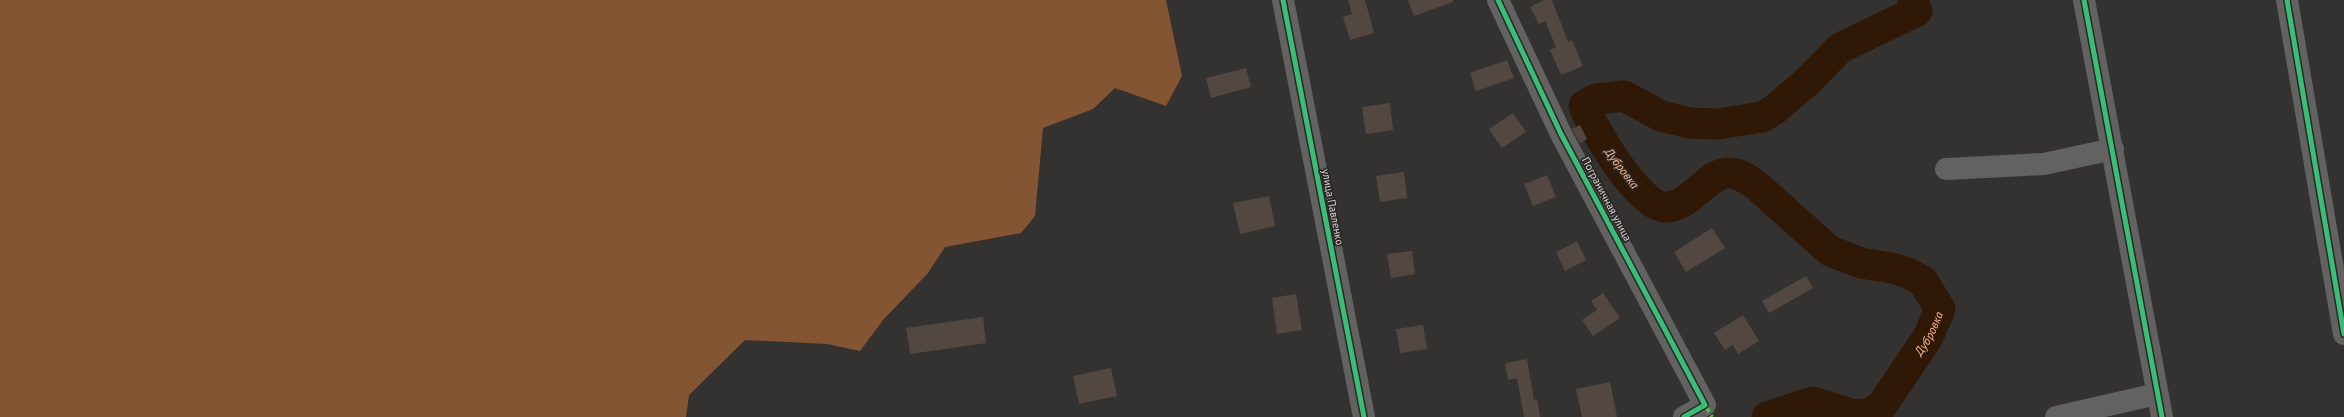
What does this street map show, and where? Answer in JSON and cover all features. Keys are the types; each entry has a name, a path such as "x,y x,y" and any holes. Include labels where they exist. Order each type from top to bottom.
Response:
{"street":[{"name":"улица Павленко","path":"1283,0 1364,417"},
{"name":"Пограничная улица","path":"1498,0 1561,134 1704,405 1684,417"},
{"path":"2084,0 2162,417"},
{"path":"2287,0 2344,334"},
{"path":"1946,169 2044,164 2113,149"},
{"path":"2056,417 2157,394"}],"shaded area":[{"path":"0,0 1166,0 1182,76 1166,106 1115,88 1093,109 1043,128 1035,216 1021,233 945,247 928,273 883,320 860,351 827,344 745,340 689,395 686,417 0,417"}],"building":[{"path":"1348,0 1365,0 1374,33 1350,40 1343,17 1352,14"},
{"path":"1408,0 1453,0 1453,2 1414,16"},
{"path":"1544,0 1552,0 1568,42 1572,40 1583,66 1561,75 1550,50 1556,47 1545,21 1539,24 1530,7"},
{"path":"1507,60 1514,78 1476,91 1470,73"},
{"path":"1246,68 1251,87 1211,98 1206,78"},
{"path":"1390,103 1393,130 1366,134 1362,107"},
{"path":"1513,113 1526,132 1502,148 1489,129"},
{"path":"1580,125 1587,139 1580,143 1572,129"},
{"path":"1404,172 1407,198 1380,202 1376,176"},
{"path":"1547,175 1556,197 1533,206 1524,184"},
{"path":"1269,196 1275,226 1240,234 1233,203"},
{"path":"1712,228 1725,248 1686,272 1674,252"},
{"path":"1577,241 1586,260 1565,271 1556,252"},
{"path":"1412,251 1415,274 1391,278 1387,254"},
{"path":"1806,276 1813,288 1769,313 1762,301"},
{"path":"1603,293 1620,318 1593,336 1582,320 1597,310 1591,301"},
{"path":"1296,294 1302,330 1277,334 1272,298"},
{"path":"1743,315 1759,341 1738,354 1733,345 1725,350 1714,333"},
{"path":"983,317 986,343 910,354 906,328"},
{"path":"1423,325 1427,349 1400,353 1396,329"},
{"path":"1527,359 1534,400 1537,399 1540,417 1524,417 1517,378 1508,380 1505,363"},
{"path":"1111,368 1117,396 1079,404 1073,376"},
{"path":"1610,382 1617,417 1582,417 1576,389"}],"waterway":[{"name":"Дубровка","path":"1767,417 1813,402 1854,415 1868,414 1881,407 1928,337 1940,309 1923,281 1908,273 1892,268 1861,263 1830,251 1757,186 1737,174 1722,174 1714,178 1683,202 1674,206 1664,207 1653,203 1642,194 1630,180 1606,148 1584,106 1596,99 1624,96 1661,116 1689,123 1718,124 1762,117 1774,110 1808,81 1840,48 1917,11 1913,0"}],"marked path":[{"path":"1705,405 1712,417"}],"cycle path":[{"path":"1283,0 1364,417"},
{"path":"1498,0 1561,134 1705,405 1684,417"},
{"path":"2084,0 2162,417"},
{"path":"2287,0 2344,334"}]}
